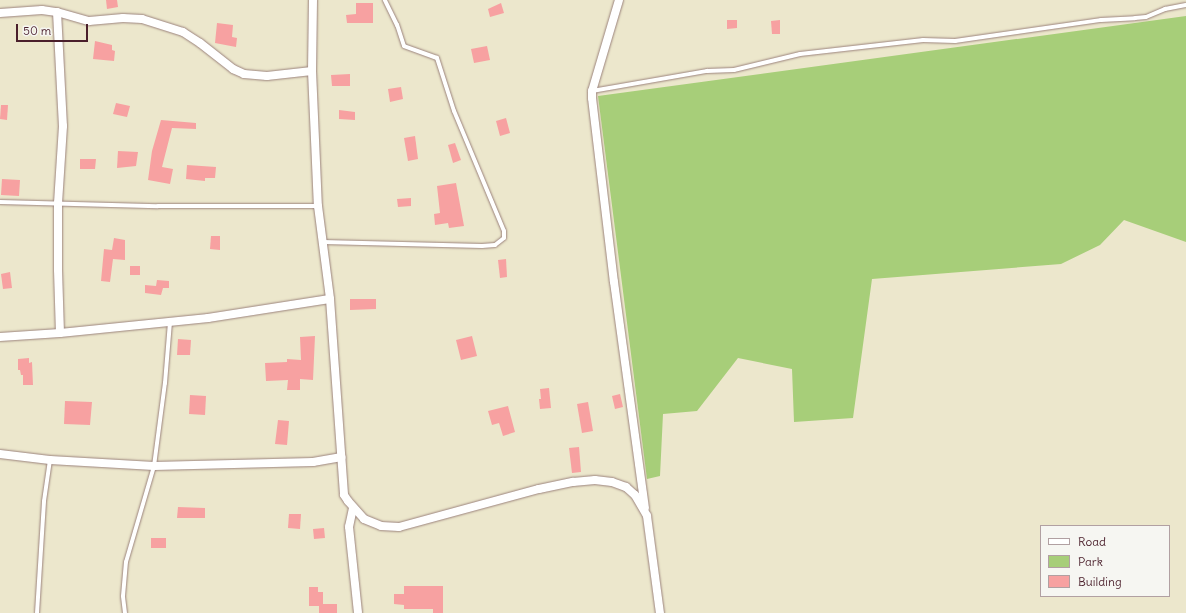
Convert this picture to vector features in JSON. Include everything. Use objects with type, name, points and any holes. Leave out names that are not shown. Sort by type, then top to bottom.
[{"type":"street","points":[[313,0],[312,70],[318,206],[330,299],[344,495],[353,508],[364,519],[389,528],[399,527],[538,489],[595,480],[612,482],[626,487],[636,495],[647,516]]},
{"type":"street","points":[[619,0],[592,91],[598,163],[660,613]]},
{"type":"street","points":[[0,13],[42,10],[57,12],[89,21],[134,18],[183,32],[200,43],[233,69],[244,74],[267,76],[312,70]]},
{"type":"street","points":[[57,12],[63,126],[58,203],[60,333]]},
{"type":"street","points":[[0,337],[60,333],[170,322],[330,299]]},
{"type":"street","points":[[0,454],[50,460],[154,466],[313,462],[342,457]]},
{"type":"street","points":[[353,508],[349,528],[358,613]]},
{"type":"lane","points":[[323,242],[482,246],[495,245],[504,238],[504,231],[454,112],[437,58],[404,46],[397,25],[385,0]]},
{"type":"lane","points":[[592,91],[706,71],[734,70],[800,54],[923,40],[955,41],[1101,20],[1140,18],[1164,9],[1186,5]]},
{"type":"lane","points":[[0,202],[158,206],[318,206]]},
{"type":"lane","points":[[125,613],[123,596],[126,562],[154,466],[165,383],[170,322]]},
{"type":"lane","points":[[36,613],[44,501],[50,460]]},
{"type":"green space","points":[[1186,16],[1186,242],[1124,220],[1100,245],[1061,264],[872,279],[853,418],[794,422],[792,369],[738,358],[697,411],[663,414],[660,476],[647,479],[598,96]]},
{"type":"building","points":[[106,0],[117,0],[118,7],[107,9]]},
{"type":"building","points":[[356,3],[373,3],[373,23],[347,23],[346,15],[356,14]]},
{"type":"building","points":[[501,3],[504,13],[490,17],[488,9]]},
{"type":"building","points":[[727,20],[737,20],[737,28],[727,29]]},
{"type":"building","points":[[780,20],[780,34],[772,34],[771,21]]},
{"type":"building","points":[[217,23],[233,25],[232,37],[237,38],[236,47],[215,43]]},
{"type":"building","points":[[95,41],[112,45],[112,50],[115,51],[114,61],[93,59]]},
{"type":"building","points":[[487,46],[490,60],[474,63],[471,49]]},
{"type":"building","points":[[350,74],[350,86],[332,86],[331,75]]},
{"type":"building","points":[[401,87],[403,99],[390,102],[388,89]]},
{"type":"building","points":[[116,103],[130,106],[127,117],[113,114]]},
{"type":"building","points":[[1,105],[8,105],[7,120],[0,119]]},
{"type":"building","points":[[339,110],[355,112],[355,120],[339,119]]},
{"type":"building","points":[[506,118],[510,133],[500,136],[496,121]]},
{"type":"building","points":[[161,120],[196,123],[196,129],[172,128],[162,167],[173,169],[170,184],[148,180],[152,151]]},
{"type":"building","points":[[415,136],[418,159],[408,161],[404,138]]},
{"type":"building","points":[[455,143],[461,160],[453,163],[448,145]]},
{"type":"building","points":[[118,151],[138,152],[136,166],[117,168]]},
{"type":"building","points":[[80,159],[96,159],[95,169],[80,169]]},
{"type":"building","points":[[187,165],[216,167],[215,178],[205,178],[205,181],[186,179]]},
{"type":"building","points":[[2,179],[20,180],[19,196],[1,195]]},
{"type":"building","points":[[456,183],[464,226],[449,228],[448,223],[435,225],[434,214],[440,213],[437,186]]},
{"type":"building","points":[[411,198],[411,206],[398,207],[397,199]]},
{"type":"building","points":[[211,236],[220,236],[220,250],[210,249]]},
{"type":"building","points":[[114,238],[125,240],[125,260],[113,259],[110,282],[101,281],[104,249],[112,250]]},
{"type":"building","points":[[506,259],[507,277],[500,278],[498,260]]},
{"type":"building","points":[[130,266],[140,266],[140,275],[130,275]]},
{"type":"building","points":[[10,272],[12,288],[3,289],[1,274]]},
{"type":"building","points":[[157,280],[169,281],[169,288],[163,288],[161,295],[145,293],[145,285],[156,286]]},
{"type":"building","points":[[350,299],[376,299],[376,309],[350,310]]},
{"type":"building","points":[[315,336],[313,380],[300,379],[300,390],[287,390],[288,380],[266,381],[265,363],[287,362],[287,359],[301,360],[300,337]]},
{"type":"building","points":[[472,336],[477,356],[461,360],[456,340]]},
{"type":"building","points":[[178,339],[191,340],[190,355],[177,355]]},
{"type":"building","points":[[29,358],[29,363],[32,362],[33,385],[23,385],[23,375],[21,375],[20,370],[18,370],[18,359]]},
{"type":"building","points":[[549,388],[551,408],[540,409],[540,389]]},
{"type":"building","points":[[620,394],[623,407],[615,409],[612,396]]},
{"type":"building","points":[[190,395],[206,396],[205,415],[189,414]]},
{"type":"building","points":[[65,401],[92,402],[90,425],[64,424]]},
{"type":"building","points":[[588,402],[593,431],[582,433],[577,404]]},
{"type":"building","points":[[508,406],[515,432],[503,436],[499,423],[492,425],[488,411]]},
{"type":"building","points":[[278,420],[289,421],[287,445],[275,444]]},
{"type":"building","points":[[579,447],[581,472],[572,473],[569,448]]},
{"type":"building","points":[[178,507],[205,508],[205,518],[177,518]]},
{"type":"building","points":[[289,514],[301,514],[300,529],[288,528]]},
{"type":"building","points":[[324,528],[325,538],[314,539],[313,529]]},
{"type":"building","points":[[151,538],[166,538],[166,548],[151,548]]},
{"type":"building","points":[[404,586],[443,586],[443,613],[433,613],[433,609],[404,609],[404,605],[394,604],[394,594],[404,594]]},
{"type":"building","points":[[309,587],[318,587],[318,592],[323,592],[323,604],[337,604],[337,613],[319,613],[319,606],[309,606]]}]
